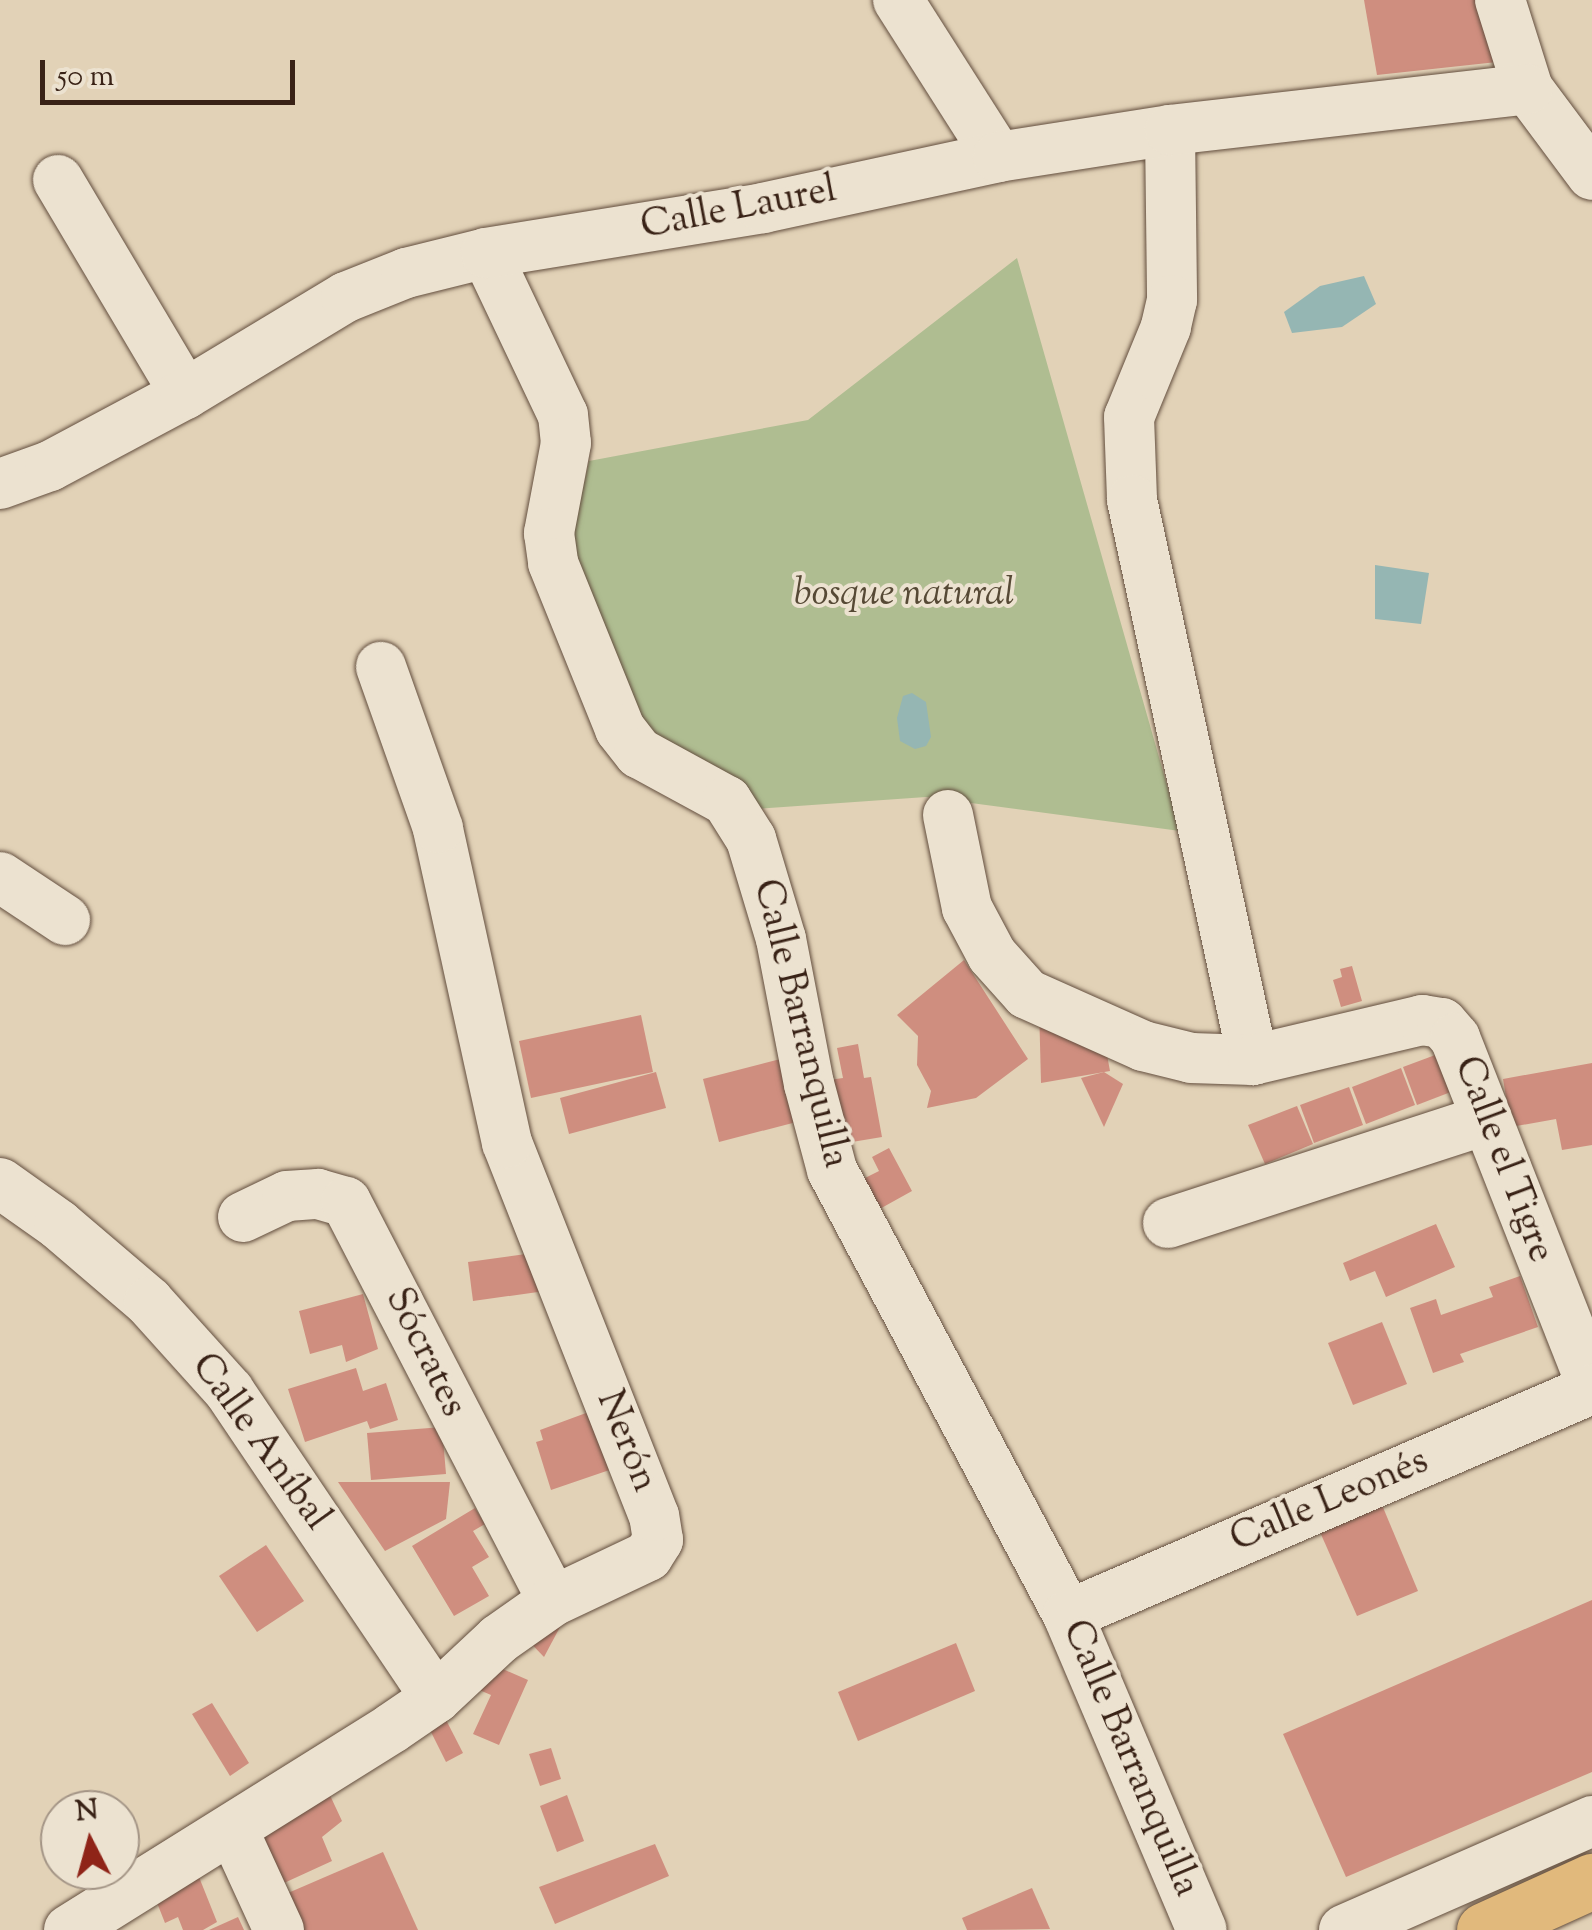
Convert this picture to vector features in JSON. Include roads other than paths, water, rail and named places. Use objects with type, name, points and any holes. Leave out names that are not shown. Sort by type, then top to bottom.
[{"type":"main road","points":[[1484,1930],[1592,1882]]},
{"type":"main road","points":[[1555,1930],[1592,1914]]},
{"type":"street","points":[[898,0],[998,157]]},
{"type":"street","points":[[1500,0],[1528,89],[1592,174]]},
{"type":"street","name":"Calle Laurel","points":[[0,484],[50,466],[185,394],[346,297],[406,272],[486,253],[763,208],[998,157],[1170,130],[1528,89]]},
{"type":"street","points":[[1170,130],[1172,300],[1166,327],[1129,417],[1132,500],[1252,1060]]},
{"type":"street","points":[[58,180],[185,394]]},
{"type":"street","name":"Calle Barranquilla","points":[[486,253],[563,414],[566,442],[549,533],[553,563],[620,729],[639,753],[727,801],[751,839],[782,939],[809,1084],[832,1170],[1068,1615],[1202,1930]]},
{"type":"street","name":"Nerón","points":[[69,1930],[233,1830],[436,1698],[499,1639],[553,1601],[648,1556],[658,1540],[654,1516],[507,1143],[438,828],[381,667]]},
{"type":"street","name":"Calle el Tigre","points":[[948,815],[967,908],[992,955],[1027,994],[1143,1046],[1191,1058],[1252,1060],[1422,1020],[1442,1023],[1455,1038],[1592,1388]]},
{"type":"street","points":[[0,878],[65,920]]},
{"type":"street","points":[[1168,1223],[1486,1120]]},
{"type":"street","name":"Calle Aníbal","points":[[0,1183],[59,1226],[149,1302],[229,1390],[436,1698]]},
{"type":"street","name":"Sócrates","points":[[244,1218],[287,1196],[318,1194],[346,1202],[553,1601]]},
{"type":"street","name":"Calle Leonés","points":[[1068,1615],[1592,1388]]},
{"type":"street","points":[[1344,1930],[1592,1820]]},
{"type":"street","points":[[233,1830],[279,1930]]},
{"type":"water","points":[[1364,276],[1376,304],[1342,327],[1292,333],[1284,312],[1320,286]]},
{"type":"water","points":[[1375,565],[1429,573],[1421,624],[1375,619]]},
{"type":"water","points":[[912,693],[926,702],[931,737],[926,746],[915,749],[900,741],[897,718],[903,696]]},
{"type":"park label","name":"bosque natural","points":[[904,596]]}]
